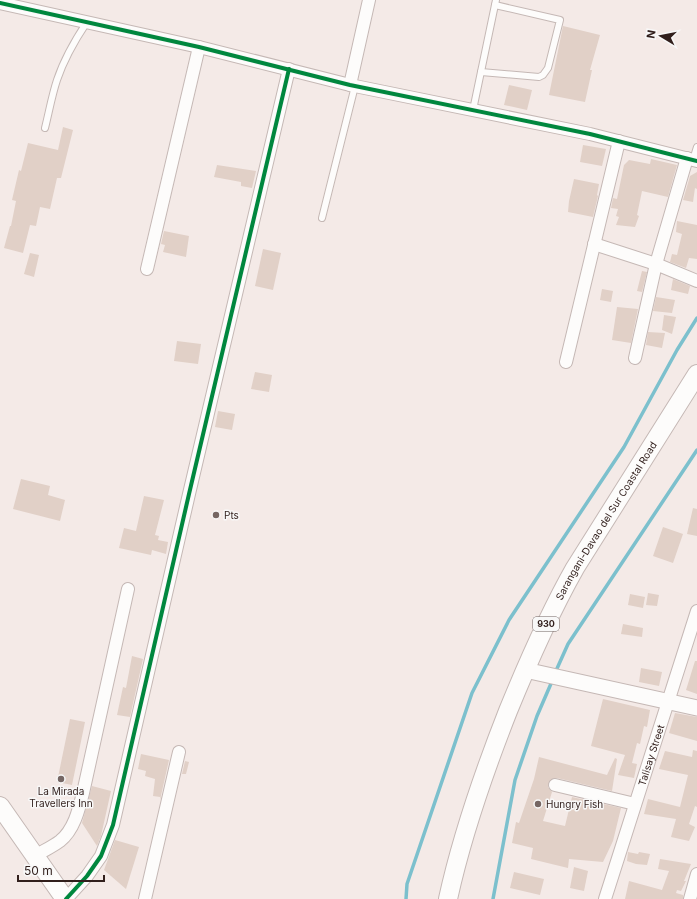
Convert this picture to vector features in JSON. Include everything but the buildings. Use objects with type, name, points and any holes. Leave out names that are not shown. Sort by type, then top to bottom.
[{"type":"main road","name":"Sarangani-Davao del Sur Coastal Road","points":[[448,899],[465,834],[491,752],[525,670],[560,595],[575,568],[697,374]]},
{"type":"main road","points":[[0,806],[65,899]]},
{"type":"street","points":[[353,85],[369,0]]},
{"type":"street","points":[[5,2],[199,47],[353,85],[618,141],[692,160],[656,264],[635,358]]},
{"type":"street","points":[[147,269],[199,47]]},
{"type":"street","points":[[65,899],[87,876],[102,856],[113,825],[185,510],[289,69]]},
{"type":"street","points":[[566,362],[618,141]]},
{"type":"street","points":[[594,244],[656,264],[697,281]]},
{"type":"street","points":[[35,856],[60,841],[66,835],[73,823],[84,792],[128,589]]},
{"type":"street","name":"Talisay Street","points":[[605,899],[697,611]]},
{"type":"street","points":[[525,670],[697,708]]},
{"type":"street","points":[[145,899],[179,752]]},
{"type":"street","points":[[555,785],[635,804]]},
{"type":"street","points":[[690,899],[697,874]]},
{"type":"lane","points":[[473,110],[481,72],[496,3],[560,20],[548,68],[543,75],[539,77],[481,72]]},
{"type":"lane","points":[[45,128],[57,80],[65,59],[76,38],[87,22]]},
{"type":"lane","points":[[322,218],[353,85]]},
{"type":"lane","points":[[692,160],[697,147]]},
{"type":"waterway","points":[[406,899],[407,884],[472,693],[509,620],[624,447],[677,350],[697,318]]},
{"type":"waterway","points":[[555,673],[568,644],[697,450]]},
{"type":"waterway","points":[[493,899],[515,780],[537,716],[553,679]]},
{"type":"cycle path","points":[[0,3],[199,47],[350,85],[590,134],[697,161]]},
{"type":"cycle path","points":[[66,899],[87,876],[101,856],[113,825],[289,69]]},
{"type":"place","name":"Pts","points":[[216,515]]},
{"type":"place","name":"La Mirada Travellers Inn","points":[[61,779]]},
{"type":"place","name":"Hungry Fish","points":[[538,804]]}]
